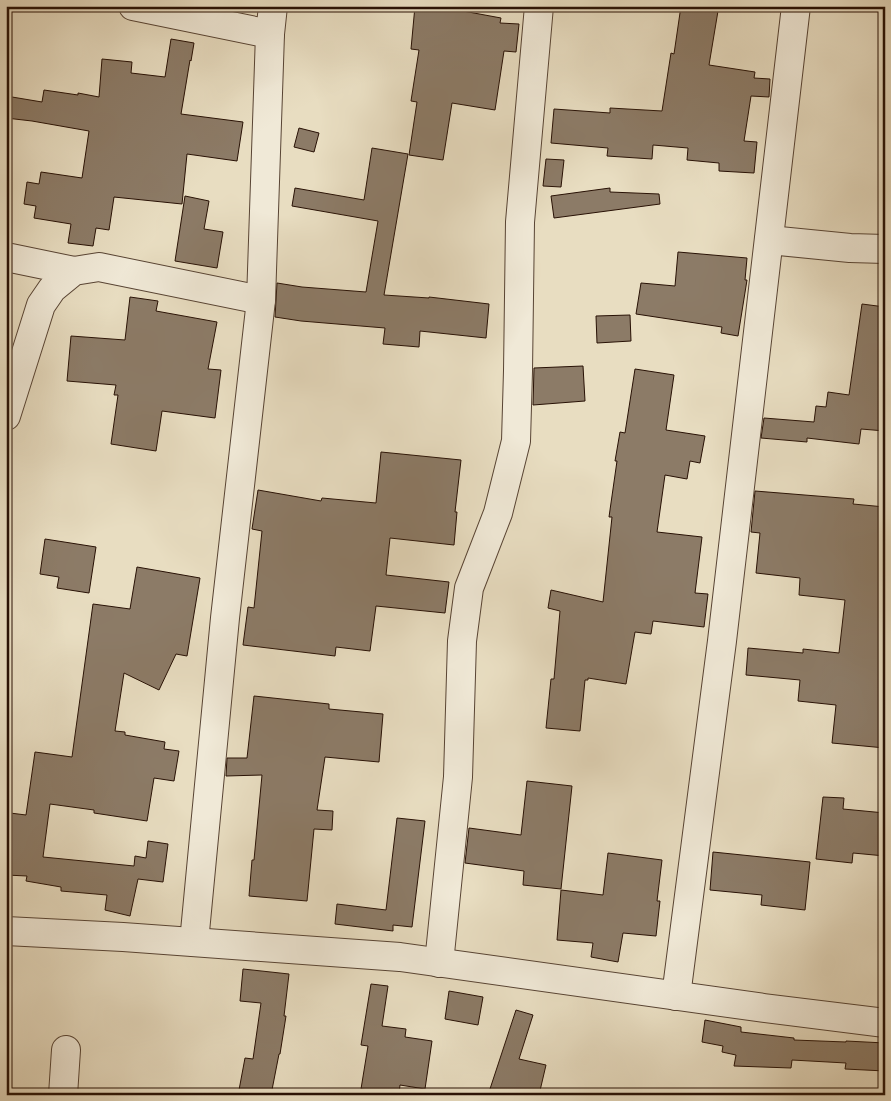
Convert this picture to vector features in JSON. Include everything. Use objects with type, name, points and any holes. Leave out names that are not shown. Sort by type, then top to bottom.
[{"type":"street","points":[[133,6],[270,34]]},
{"type":"street","points":[[194,942],[225,618],[261,300],[270,34],[273,6]]},
{"type":"street","points":[[439,963],[458,777],[462,640],[469,588],[498,513],[516,441],[520,222],[539,6]]},
{"type":"street","points":[[676,996],[722,640],[796,6]]},
{"type":"street","points":[[769,240],[850,248],[885,249]]},
{"type":"street","points":[[6,257],[74,271],[99,267],[261,300]]},
{"type":"street","points":[[6,416],[41,305],[52,289],[74,271]]},
{"type":"street","points":[[6,931],[123,937],[400,957],[885,1023]]},
{"type":"street","points":[[63,1095],[66,1050]]},
{"type":"building","points":[[415,6],[436,6],[501,18],[500,23],[519,24],[516,52],[504,51],[495,110],[452,103],[443,160],[409,155],[417,102],[411,101],[419,50],[411,49]]},
{"type":"building","points":[[681,6],[718,11],[709,65],[755,72],[754,78],[770,79],[769,97],[751,96],[744,141],[757,142],[754,173],[719,171],[719,163],[687,160],[688,148],[653,145],[652,159],[607,156],[608,148],[551,143],[554,109],[610,113],[610,108],[662,111],[671,53],[674,54]]},
{"type":"building","points":[[171,39],[194,43],[181,114],[243,122],[237,161],[187,154],[182,204],[114,197],[109,230],[96,228],[93,246],[68,243],[71,224],[34,218],[36,206],[24,204],[27,182],[39,184],[41,172],[82,178],[89,131],[6,118],[6,96],[42,102],[44,90],[99,97],[102,59],[132,62],[131,73],[165,77]]},
{"type":"building","points":[[299,128],[319,133],[314,152],[294,147]]},
{"type":"building","points":[[372,148],[408,154],[384,295],[429,297],[489,304],[486,338],[420,331],[419,347],[383,344],[385,328],[275,317],[277,283],[366,292],[378,221],[292,206],[295,188],[364,200]]},
{"type":"building","points":[[546,159],[564,160],[561,187],[543,186]]},
{"type":"building","points":[[610,188],[610,192],[659,194],[660,204],[554,218],[551,196]]},
{"type":"building","points":[[185,196],[209,201],[204,229],[223,232],[217,268],[175,261]]},
{"type":"building","points":[[678,252],[747,258],[745,280],[747,280],[738,336],[721,333],[722,327],[636,314],[641,283],[675,286]]},
{"type":"building","points":[[130,297],[158,301],[156,311],[217,322],[208,369],[221,370],[215,418],[162,411],[156,451],[111,444],[118,395],[114,395],[116,385],[67,381],[71,336],[125,340]]},
{"type":"building","points":[[862,304],[885,307],[885,431],[861,429],[859,444],[807,438],[807,442],[761,438],[764,418],[814,422],[816,406],[826,407],[828,392],[849,395]]},
{"type":"building","points":[[630,315],[631,341],[597,343],[596,316]]},
{"type":"building","points":[[583,366],[585,401],[533,405],[534,368]]},
{"type":"building","points":[[635,369],[674,375],[666,430],[705,436],[700,463],[690,461],[687,479],[665,475],[657,532],[702,537],[695,593],[708,594],[704,627],[653,621],[651,634],[635,632],[626,684],[588,678],[588,680],[585,680],[580,731],[546,728],[551,679],[554,679],[560,611],[548,608],[551,590],[603,602],[612,517],[609,517],[617,461],[615,461],[620,432],[625,433]]},
{"type":"building","points":[[381,452],[461,460],[455,512],[457,512],[454,545],[390,538],[386,575],[449,582],[445,613],[376,606],[370,651],[336,647],[335,656],[243,645],[248,607],[254,608],[262,531],[252,529],[258,490],[321,501],[322,498],[376,503]]},
{"type":"building","points":[[755,491],[854,499],[853,504],[885,507],[885,609],[880,657],[885,657],[885,748],[832,743],[836,705],[798,701],[800,680],[746,675],[748,648],[803,653],[803,649],[839,653],[845,600],[799,595],[800,578],[756,573],[760,533],[751,532]]},
{"type":"building","points":[[45,539],[96,547],[89,593],[57,588],[59,577],[40,574]]},
{"type":"building","points":[[137,567],[200,578],[187,656],[176,654],[159,690],[124,673],[115,731],[125,732],[125,735],[165,742],[164,749],[179,751],[174,781],[154,778],[147,821],[94,813],[94,810],[50,804],[43,857],[134,866],[135,856],[146,858],[148,841],[168,844],[163,882],[138,879],[130,916],[105,910],[107,895],[61,891],[61,887],[26,881],[27,876],[6,875],[6,839],[10,813],[26,815],[35,752],[72,757],[93,604],[130,609]]},
{"type":"building","points":[[254,696],[329,704],[329,709],[383,714],[379,762],[325,757],[317,810],[333,811],[332,830],[314,829],[307,901],[249,896],[262,775],[226,776],[227,758],[247,758]]},
{"type":"building","points":[[527,781],[572,786],[561,889],[523,885],[524,871],[465,863],[469,828],[521,835]]},
{"type":"building","points":[[823,797],[844,798],[843,809],[885,813],[885,856],[853,853],[852,863],[816,859]]},
{"type":"building","points":[[397,818],[425,821],[412,927],[393,925],[393,931],[335,924],[337,904],[386,910]]},
{"type":"building","points":[[713,852],[810,862],[805,910],[761,905],[762,895],[710,890]]},
{"type":"building","points":[[608,853],[662,860],[657,901],[660,901],[656,936],[623,933],[618,962],[591,957],[593,943],[557,940],[561,890],[603,895]]},
{"type":"building","points":[[243,969],[289,974],[284,1016],[286,1016],[271,1095],[239,1090],[245,1058],[253,1059],[261,1003],[240,1001]]},
{"type":"building","points":[[371,984],[388,986],[382,1026],[406,1029],[405,1037],[432,1041],[425,1089],[400,1085],[399,1094],[361,1089],[368,1046],[361,1045]]},
{"type":"building","points":[[449,991],[483,997],[478,1025],[445,1019]]},
{"type":"building","points":[[516,1010],[533,1015],[519,1059],[546,1065],[539,1095],[488,1095]]},
{"type":"building","points":[[705,1020],[741,1027],[741,1032],[794,1038],[794,1040],[885,1043],[885,1071],[845,1069],[846,1063],[792,1060],[791,1068],[734,1066],[736,1055],[722,1052],[723,1046],[702,1042]]}]
